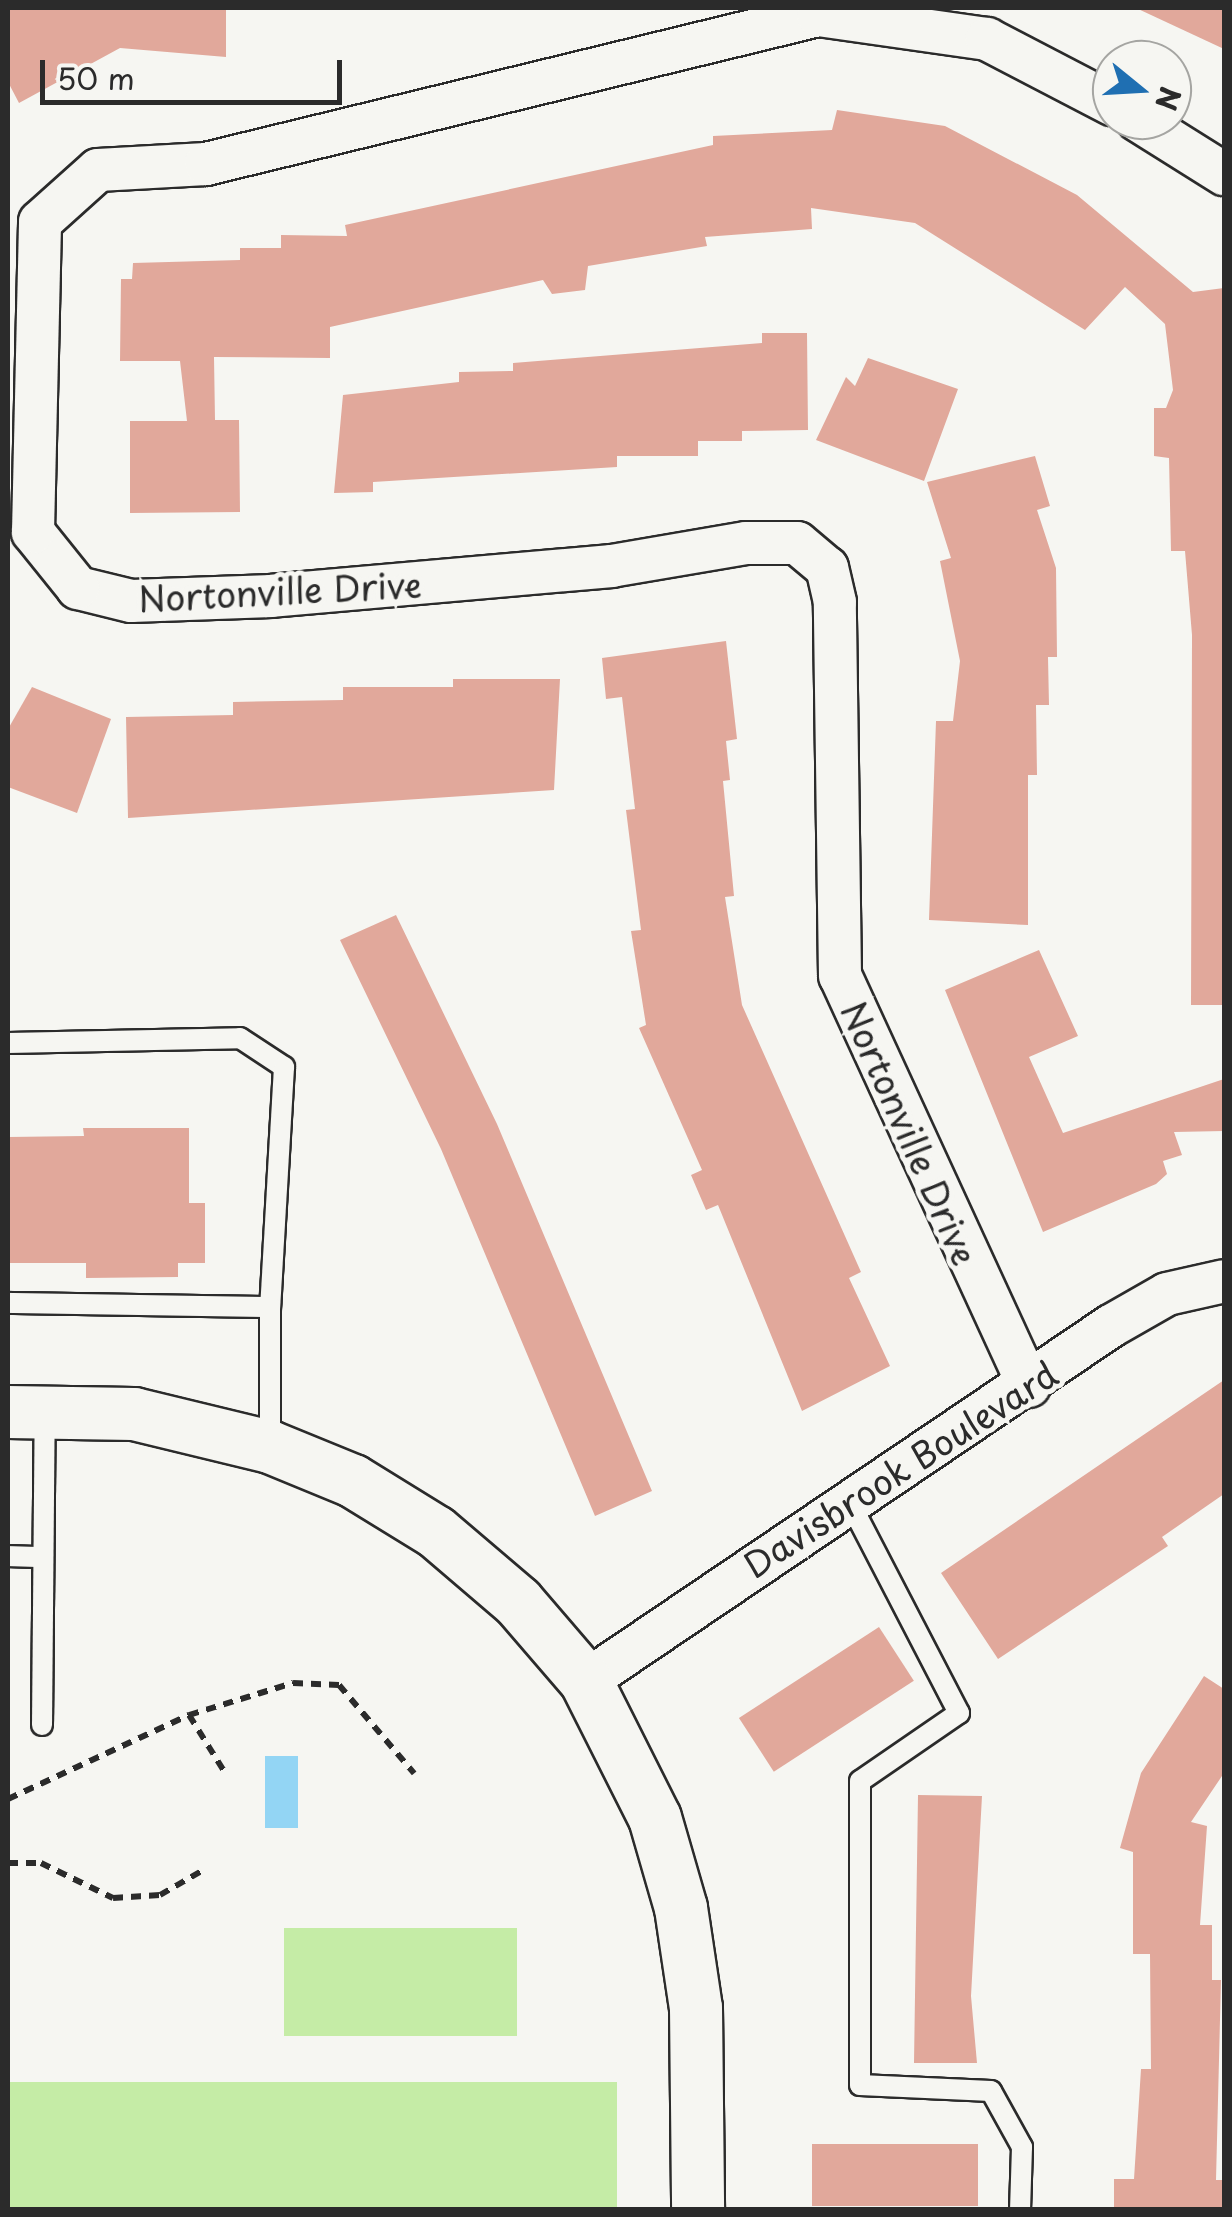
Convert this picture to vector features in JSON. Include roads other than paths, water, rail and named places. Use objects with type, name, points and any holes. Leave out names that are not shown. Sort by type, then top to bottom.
[{"type":"street","name":"Nortonville Drive","points":[[1029,1386],[840,976],[835,602],[827,568],[797,543],[746,543],[612,566],[272,596],[131,601],[78,588],[33,532],[40,222],[98,170],[206,164],[818,15],[988,39],[1092,94]]},
{"type":"street","points":[[1170,140],[1224,174]]},
{"type":"street","name":"Davisbrook Boulevard","points":[[586,1681],[849,1501],[1167,1294],[1224,1281]]},
{"type":"street","points":[[26,1412],[150,1416],[270,1446],[353,1480],[436,1532],[518,1602],[586,1681],[654,1818],[681,1908],[696,2008],[698,2210]]},
{"type":"lane","points":[[8,1043],[240,1038],[284,1066],[270,1307],[270,1446]]},
{"type":"lane","points":[[8,1303],[270,1307]]},
{"type":"lane","points":[[26,1412],[44,1557],[42,1725]]},
{"type":"lane","points":[[849,1501],[959,1712],[860,1780],[860,2085],[992,2091],[1022,2146],[1020,2210]]},
{"type":"lane","points":[[8,1556],[44,1557]]},
{"type":"water","points":[[265,1756],[298,1756],[298,1828],[265,1828]]}]
